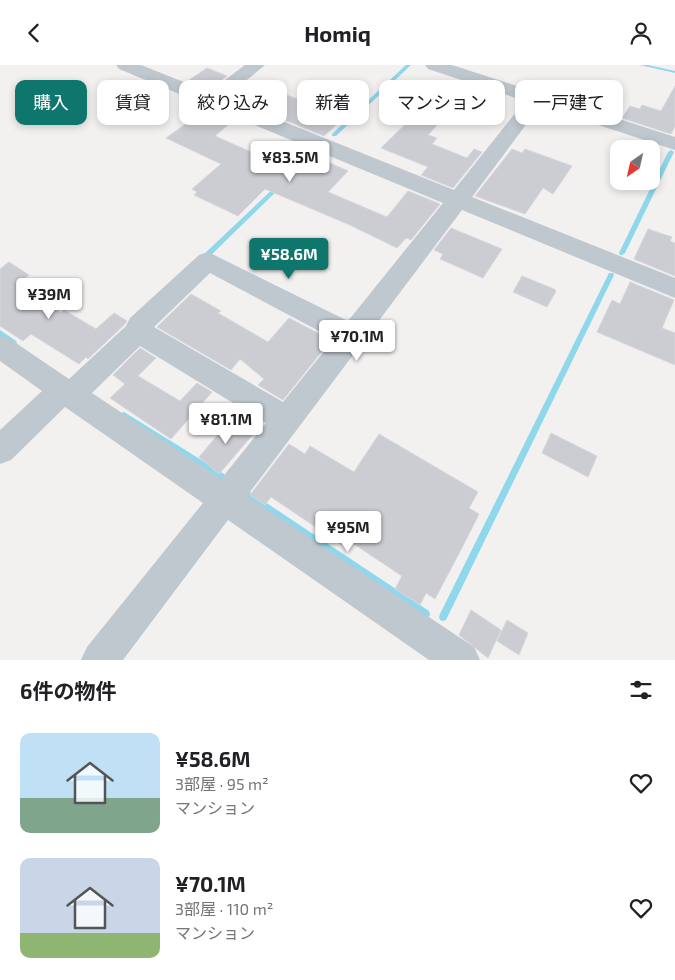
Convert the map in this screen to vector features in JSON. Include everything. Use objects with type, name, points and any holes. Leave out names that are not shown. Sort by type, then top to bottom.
[{"type":"street","points":[[125,65],[179,87]]},
{"type":"street","points":[[237,80],[256,65]]},
{"type":"street","points":[[434,65],[515,91]]},
{"type":"street","points":[[273,125],[675,288]]},
{"type":"street","points":[[100,660],[516,125]]},
{"type":"street","points":[[618,125],[675,144]]},
{"type":"street","points":[[0,450],[138,331],[140,325],[208,261],[351,335]]},
{"type":"street","points":[[138,331],[287,420]]},
{"type":"street","points":[[0,347],[68,391],[225,499],[447,656]]},
{"type":"building","points":[[207,68],[227,76],[222,80],[189,80]]},
{"type":"building","points":[[675,86],[675,126],[671,134],[623,118],[630,106],[640,109],[642,105],[661,111]]},
{"type":"building","points":[[287,95],[297,99],[297,125],[287,121]]},
{"type":"building","points":[[184,125],[228,125],[215,136],[278,164],[296,148],[348,171],[328,192],[387,217],[408,191],[440,204],[411,240],[406,238],[397,248],[350,225],[265,189],[238,216],[194,195],[197,192],[192,189],[221,164],[166,138]]},
{"type":"building","points":[[297,125],[336,125],[324,136]]},
{"type":"building","points":[[405,125],[437,125],[428,135],[437,138],[432,144],[467,158],[474,149],[482,152],[453,188],[421,175],[428,167],[381,148]]},
{"type":"building","points":[[512,149],[522,153],[525,149],[572,166],[553,194],[543,188],[525,214],[475,196]]},
{"type":"building","points":[[451,228],[502,249],[483,278],[440,259],[443,254],[434,250]]},
{"type":"building","points":[[648,229],[672,237],[670,241],[675,243],[675,276],[634,259]]},
{"type":"building","points":[[9,262],[29,275],[16,284],[61,313],[64,310],[96,329],[114,313],[127,321],[88,359],[86,357],[79,364],[31,334],[23,341],[0,326],[0,269]]},
{"type":"building","points":[[522,276],[556,291],[547,307],[513,292]]},
{"type":"building","points":[[630,282],[674,300],[662,328],[675,333],[675,365],[597,332],[612,300],[620,304]]},
{"type":"building","points":[[191,294],[221,311],[218,313],[268,342],[289,318],[331,340],[283,400],[258,385],[264,379],[240,359],[231,370],[157,327]]},
{"type":"building","points":[[140,348],[156,358],[138,376],[180,401],[197,383],[212,392],[171,439],[110,398],[125,384],[113,375]]},
{"type":"building","points":[[232,418],[255,432],[219,474],[199,457]]},
{"type":"building","points":[[551,433],[597,456],[588,477],[542,453]]},
{"type":"building","points":[[379,434],[478,492],[469,508],[479,514],[467,538],[435,599],[426,593],[420,605],[395,589],[402,576],[348,540],[344,546],[271,497],[265,505],[250,495],[289,444],[305,454],[310,446],[354,472]]},
{"type":"building","points":[[471,610],[501,630],[488,658],[459,635]]},
{"type":"building","points":[[507,620],[528,633],[519,655],[497,641]]},
{"type":"waterway","points":[[334,135],[409,65]]},
{"type":"waterway","points":[[642,65],[675,72]]},
{"type":"waterway","points":[[622,253],[671,152]]},
{"type":"waterway","points":[[204,258],[279,186]]},
{"type":"waterway","points":[[443,617],[611,275]]},
{"type":"waterway","points":[[0,333],[14,343]]},
{"type":"waterway","points":[[124,415],[221,477]]},
{"type":"waterway","points":[[250,496],[426,614]]}]
